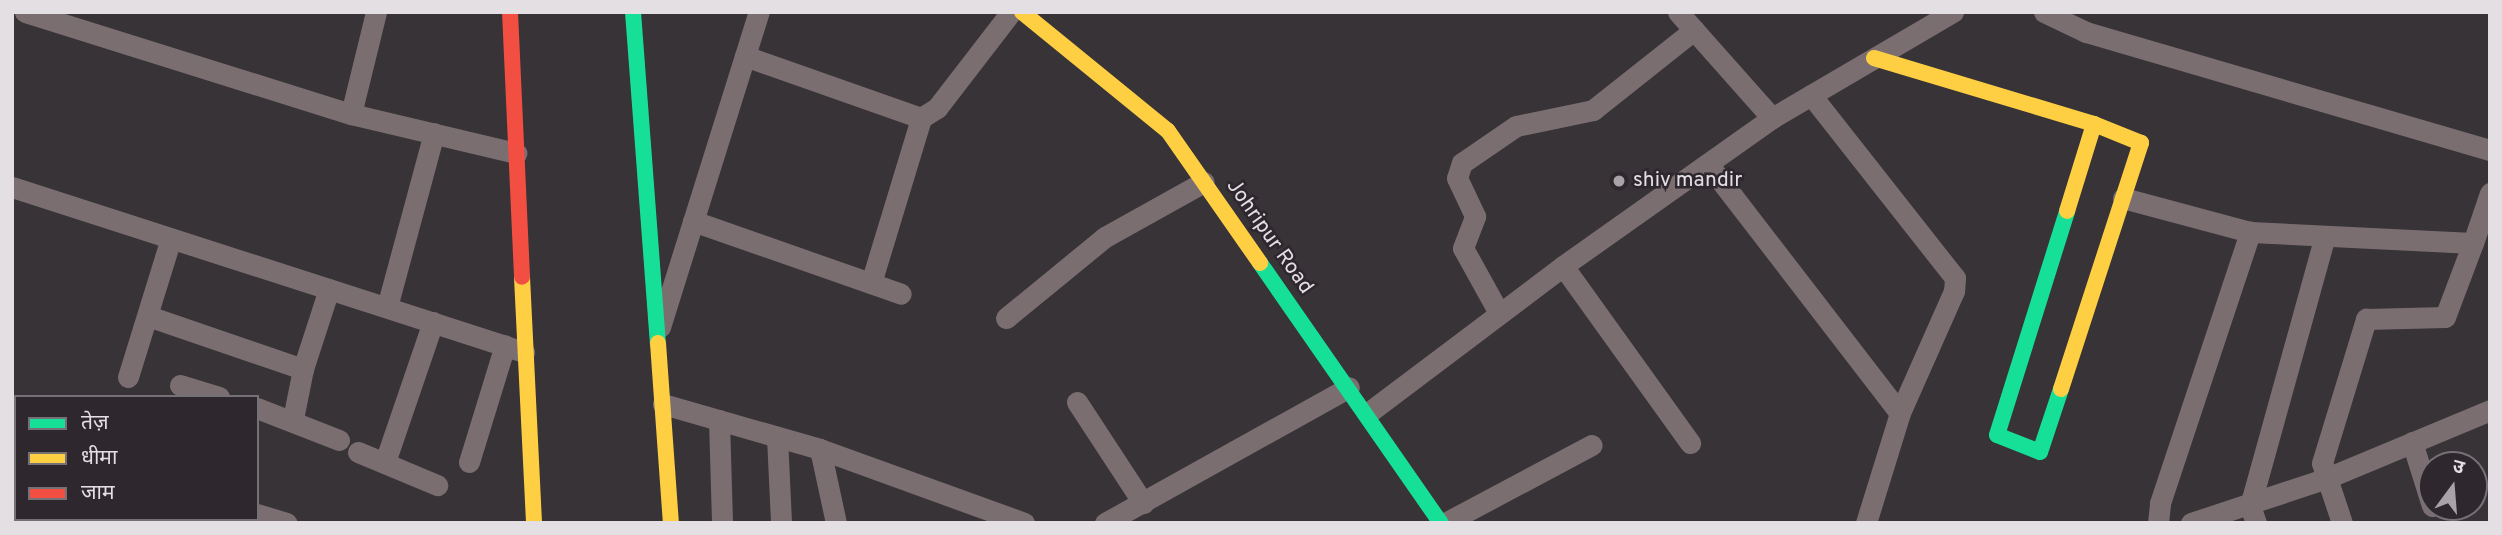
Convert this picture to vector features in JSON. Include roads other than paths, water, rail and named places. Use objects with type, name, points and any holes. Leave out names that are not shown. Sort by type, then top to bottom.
[{"type":"street","points":[[25,12],[56,17],[351,114],[516,153]]},
{"type":"street","points":[[351,114],[376,12]]},
{"type":"street","points":[[510,12],[516,153],[514,349],[534,523]]},
{"type":"street","points":[[633,12],[671,523]]},
{"type":"street","points":[[657,335],[759,12]]},
{"type":"street","points":[[871,283],[921,118],[937,108],[1011,12]]},
{"type":"street","name":"Johripur Road","points":[[1023,12],[1168,131],[1368,412],[1443,523]]},
{"type":"street","points":[[1678,12],[1772,118]]},
{"type":"street","points":[[1368,412],[1563,266],[1772,118],[1952,12]]},
{"type":"street","points":[[2044,12],[2086,32],[2490,150]]},
{"type":"street","points":[[1499,313],[1463,248],[1475,216],[1457,178],[1462,163],[1516,127],[1593,110],[1694,30]]},
{"type":"street","points":[[745,56],[921,118]]},
{"type":"street","points":[[1874,58],[2094,124],[2141,143],[2040,452],[1997,435],[2094,124]]},
{"type":"street","points":[[1811,95],[1955,278],[1954,291],[1900,413],[1866,523]]},
{"type":"street","points":[[387,307],[434,133]]},
{"type":"street","points":[[1707,164],[1900,413]]},
{"type":"street","points":[[1006,318],[1105,237],[1204,182]]},
{"type":"street","points":[[12,187],[514,349]]},
{"type":"street","points":[[2342,523],[2322,463],[2366,319],[2445,317],[2490,193]]},
{"type":"street","points":[[2123,198],[2250,232],[2473,243]]},
{"type":"street","points":[[693,221],[901,294]]},
{"type":"street","points":[[2158,523],[2160,503],[2250,232]]},
{"type":"street","points":[[2253,514],[2325,236]]},
{"type":"street","points":[[128,377],[171,238]]},
{"type":"street","points":[[1563,266],[1689,443]]},
{"type":"street","points":[[293,419],[303,369],[329,289]]},
{"type":"street","points":[[148,316],[303,369]]},
{"type":"street","points":[[385,462],[433,322]]},
{"type":"street","points":[[469,462],[514,349]]},
{"type":"street","points":[[180,385],[212,395]]},
{"type":"street","points":[[1105,523],[1349,387]]},
{"type":"street","points":[[1077,402],[1143,503]]},
{"type":"street","points":[[663,404],[820,449],[1024,523]]},
{"type":"street","points":[[259,409],[293,419],[339,440]]},
{"type":"street","points":[[2190,523],[2253,514],[2327,478],[2490,410]]},
{"type":"street","points":[[719,420],[722,523]]},
{"type":"street","points":[[777,437],[781,523]]},
{"type":"street","points":[[2412,442],[2418,461]]},
{"type":"street","points":[[1443,523],[1592,445]]},
{"type":"street","points":[[820,449],[836,523]]},
{"type":"street","points":[[358,453],[437,485]]},
{"type":"street","points":[[259,515],[285,522]]},
{"type":"place","name":"shiv mandir","points":[[1619,181]]}]
